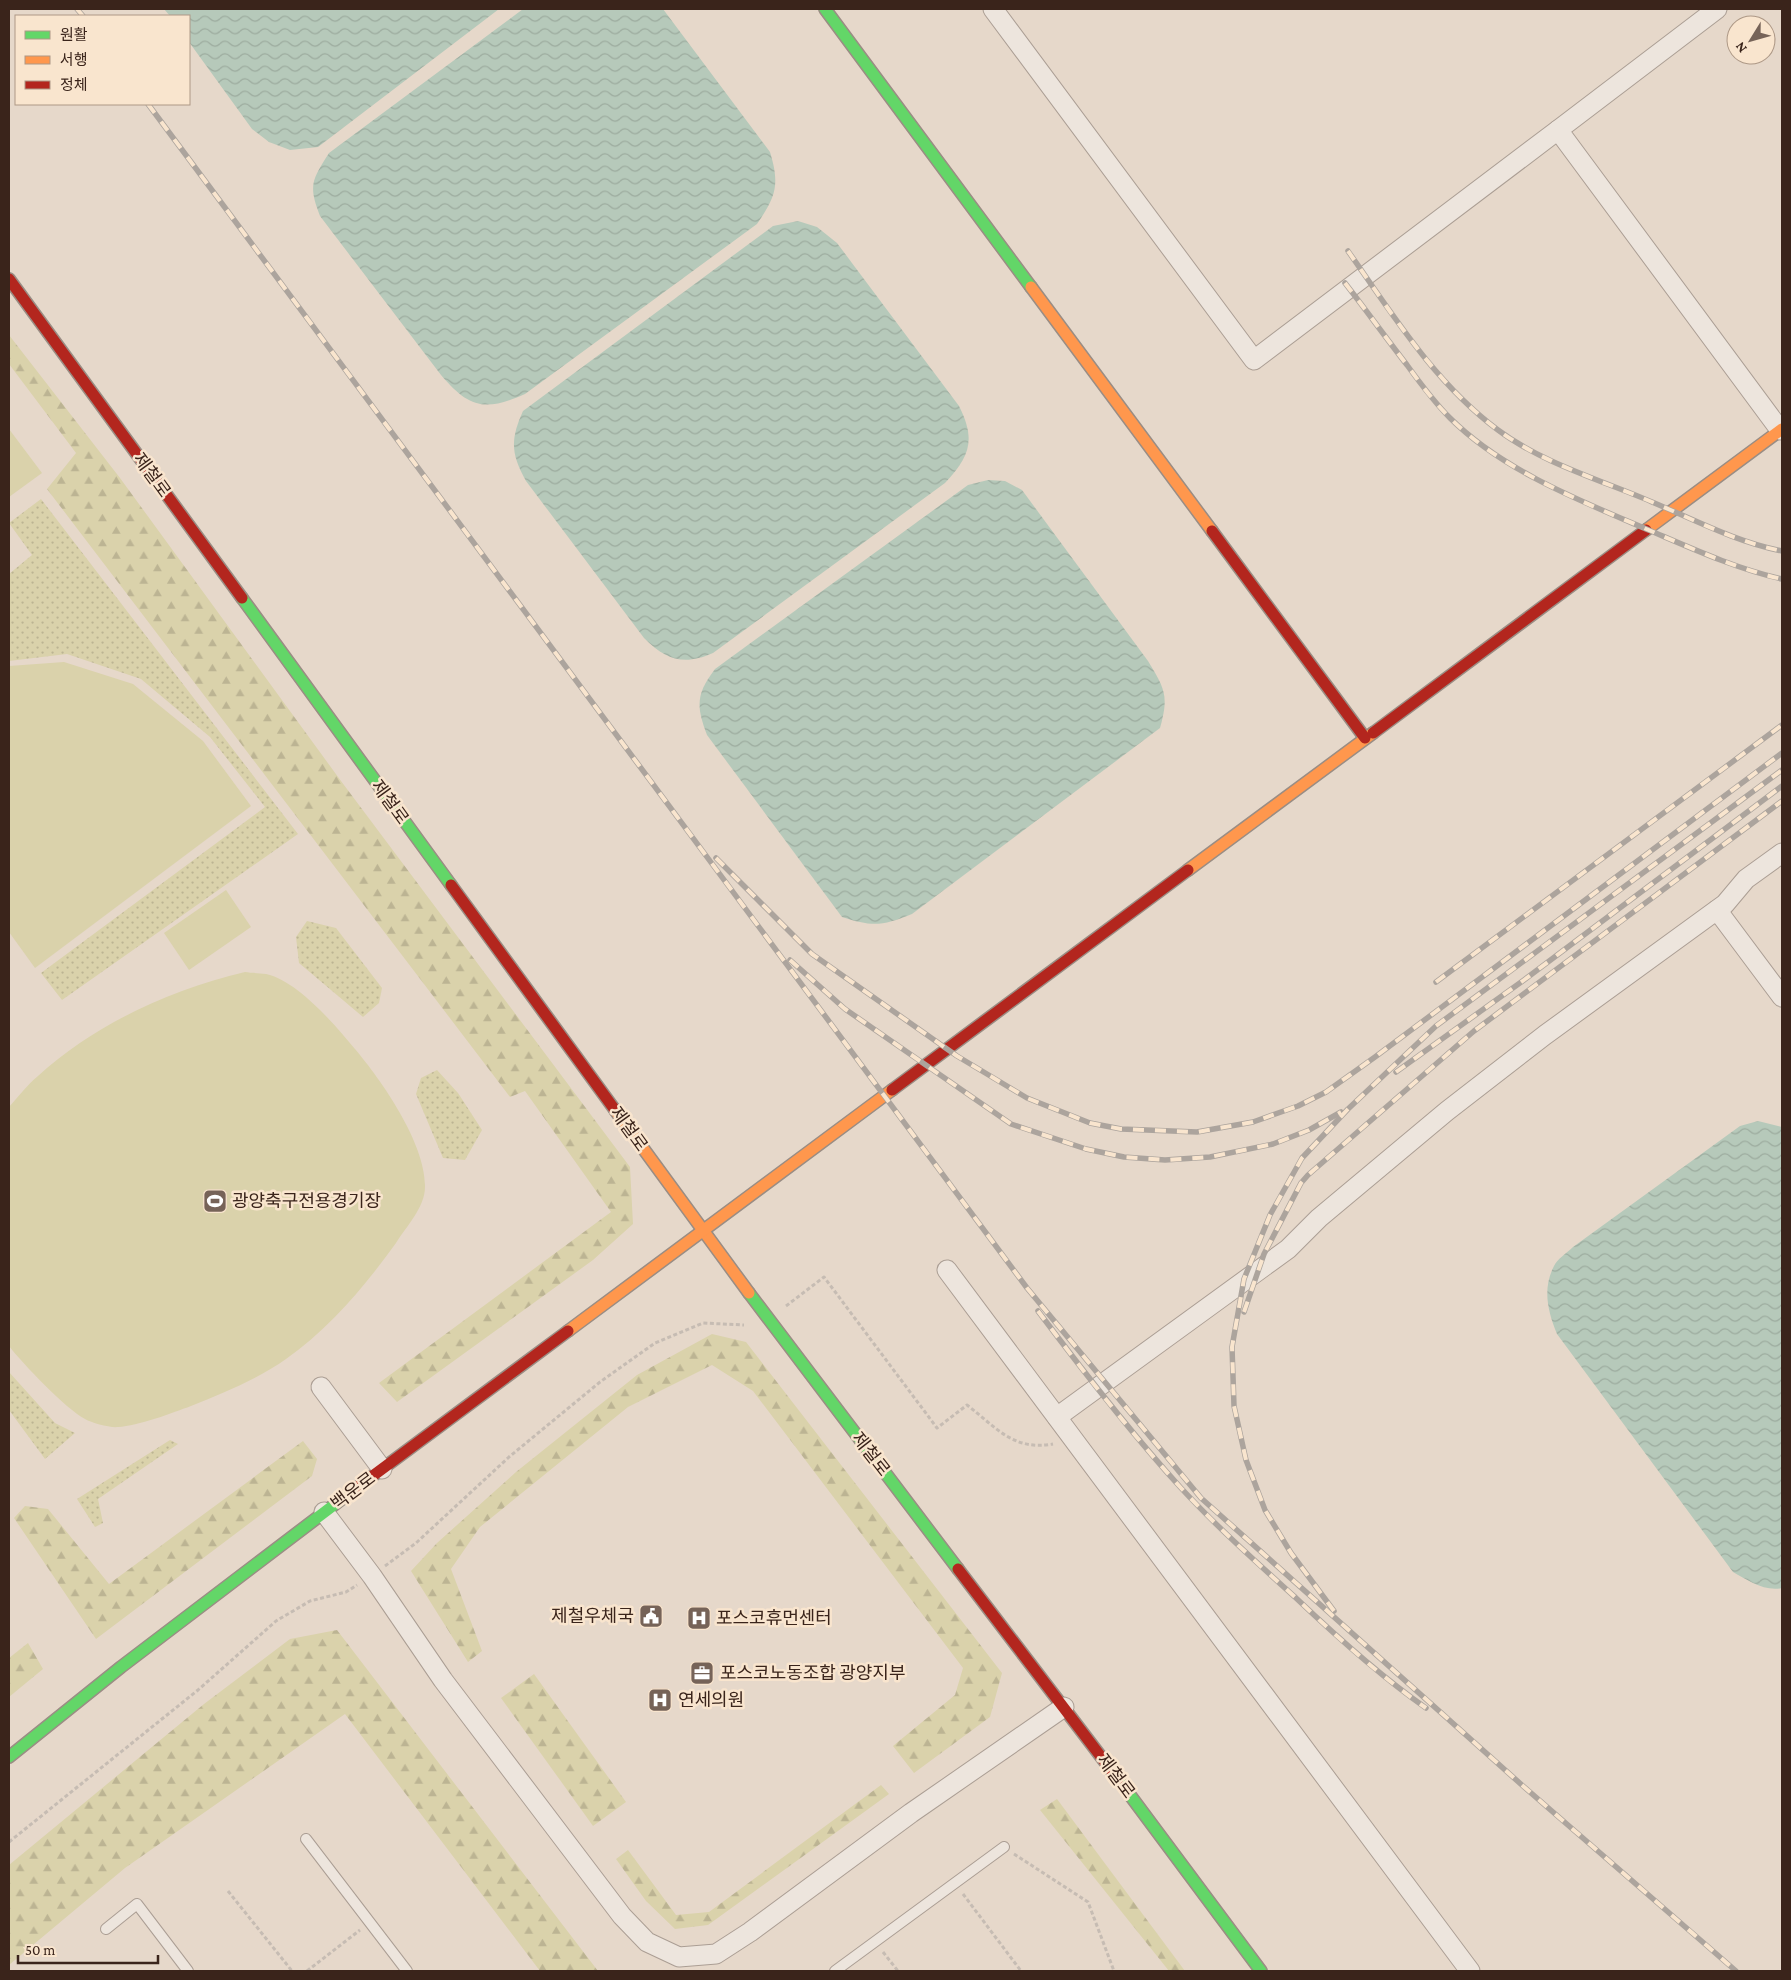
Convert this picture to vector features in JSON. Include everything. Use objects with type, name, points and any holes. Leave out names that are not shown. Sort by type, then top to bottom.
[{"type":"main road","points":[[825,9],[1365,738]]},
{"type":"main road","name":"제철로","points":[[9,279],[702,1230],[1064,1707],[1261,1971]]},
{"type":"main road","name":"백운로","points":[[9,1757],[324,1512],[1781,430]]},
{"type":"street","points":[[993,9],[1254,360],[1717,9]]},
{"type":"street","points":[[1558,130],[1781,430]]},
{"type":"street","points":[[1057,1417],[1288,1249],[1319,1218],[1447,1111],[1544,1035],[1717,910],[1746,879],[1782,852]]},
{"type":"street","points":[[1717,910],[1782,997]]},
{"type":"street","points":[[947,1270],[1470,1971]]},
{"type":"street","points":[[320,1387],[382,1469]]},
{"type":"street","points":[[324,1512],[372,1576],[442,1680],[622,1916],[647,1942],[679,1957],[716,1954],[919,1808],[1064,1707]]},
{"type":"lane","points":[[306,1839],[407,1971]]},
{"type":"lane","points":[[835,1971],[1004,1847]]},
{"type":"lane","points":[[106,1929],[137,1904],[188,1971]]},
{"type":"path","points":[[9,1842],[198,1690],[276,1621],[310,1601],[346,1592],[372,1576],[416,1543],[509,1457],[600,1382],[655,1343],[703,1323],[761,1325],[824,1277],[937,1428],[967,1405],[1017,1443],[1039,1446],[1058,1443]]},
{"type":"path","points":[[1004,1847],[1088,1902],[1114,1971]]},
{"type":"path","points":[[955,1883],[1021,1971]]},
{"type":"path","points":[[228,1891],[292,1971]]},
{"type":"path","points":[[307,1971],[371,1922]]},
{"type":"path","points":[[876,1941],[898,1971]]},
{"type":"green space","points":[[9,335],[120,478],[341,781],[630,1167],[633,1224],[593,1260],[397,1402],[379,1383],[611,1212],[525,1091],[510,1097],[47,489],[76,453],[9,364]]},
{"type":"green space","points":[[9,429],[42,473],[9,497]]},
{"type":"green space","points":[[41,499],[298,834],[62,1000],[41,973],[265,807],[210,737],[141,679],[67,654],[9,661],[9,574],[32,555],[9,523]]},
{"type":"green space","points":[[64,662],[133,684],[203,741],[251,806],[35,968],[9,932],[9,666]]},
{"type":"green space","points":[[226,890],[251,927],[189,970],[164,933]]},
{"type":"green space","points":[[307,921],[336,928],[382,988],[379,1003],[363,1017],[299,963],[296,937]]},
{"type":"green space","name":"광양축구전용경기장","points":[[245,972],[266,974],[291,985],[315,1005],[366,1062],[401,1114],[418,1152],[425,1187],[422,1202],[396,1243],[346,1306],[317,1334],[286,1359],[228,1391],[155,1419],[118,1427],[92,1422],[77,1414],[56,1396],[9,1346],[9,1107],[30,1083],[60,1057],[109,1025],[162,999]]},
{"type":"green space","points":[[437,1070],[458,1093],[482,1130],[465,1160],[443,1158],[416,1094],[421,1078]]},
{"type":"green space","points":[[712,1334],[746,1342],[1002,1673],[990,1717],[914,1773],[893,1746],[955,1695],[963,1668],[753,1391],[712,1365],[628,1407],[480,1527],[451,1569],[482,1651],[468,1662],[411,1571],[437,1543],[516,1472],[637,1375]]},
{"type":"green space","points":[[9,1372],[55,1423],[75,1433],[45,1459],[9,1410]]},
{"type":"green space","points":[[170,1440],[178,1444],[98,1499],[103,1523],[95,1527],[77,1499]]},
{"type":"green space","points":[[303,1441],[317,1459],[312,1476],[96,1639],[14,1518],[25,1506],[48,1509],[109,1584]]},
{"type":"green space","points":[[337,1630],[598,1971],[540,1971],[345,1714],[125,1868],[9,1965],[9,1865],[204,1704],[290,1639]]},
{"type":"green space","points":[[28,1643],[43,1669],[9,1697],[9,1658]]},
{"type":"green space","points":[[534,1674],[626,1802],[593,1826],[501,1698]]},
{"type":"green space","points":[[881,1785],[889,1794],[708,1925],[675,1929],[646,1901],[616,1859],[628,1850],[676,1915],[709,1912]]},
{"type":"green space","points":[[1057,1799],[1185,1971],[1169,1971],[1040,1810]]},
{"type":"water","points":[[164,9],[499,9],[318,147],[290,150],[269,142],[252,129],[190,43],[190,15],[169,15]]},
{"type":"water","points":[[523,9],[663,9],[770,152],[775,182],[772,198],[757,224],[525,394],[499,403],[478,404],[460,394],[441,375],[320,216],[313,190],[319,170],[329,153]]},
{"type":"water","points":[[798,221],[817,227],[837,243],[959,406],[968,429],[968,447],[960,464],[945,483],[713,653],[693,659],[676,659],[660,651],[644,638],[526,481],[515,455],[514,439],[516,430],[523,411],[773,226]]},
{"type":"water","points":[[988,480],[1005,481],[1022,490],[1148,661],[1164,693],[1165,700],[1160,728],[912,914],[893,921],[877,924],[842,917],[707,735],[701,716],[701,693],[715,669],[968,485]]},
{"type":"water","points":[[1758,1121],[1782,1127],[1782,1588],[1776,1589],[1756,1585],[1733,1572],[1557,1334],[1549,1309],[1547,1292],[1550,1275],[1555,1263],[1573,1247],[1740,1126]]},
{"type":"railway","points":[[77,9],[82,15]]},
{"type":"railway","points":[[149,105],[1027,1288],[1201,1498],[1523,1786],[1736,1971]]},
{"type":"railway","points":[[1348,251],[1398,323],[1434,369],[1475,411],[1515,442],[1572,470],[1700,523],[1748,542],[1782,551]]},
{"type":"railway","points":[[1345,283],[1438,406],[1471,437],[1494,454],[1545,484],[1598,509],[1715,558],[1748,570],[1782,579]]},
{"type":"railway","points":[[1436,982],[1782,725]]},
{"type":"railway","points":[[716,858],[812,954],[957,1056],[1027,1098],[1090,1123],[1121,1129],[1197,1132],[1253,1122],[1298,1106],[1326,1092],[1782,753]]},
{"type":"railway","points":[[1334,1611],[1291,1553],[1265,1510],[1246,1460],[1234,1406],[1232,1347],[1244,1279],[1270,1215],[1302,1158],[1348,1109],[1436,1026],[1782,770]]},
{"type":"railway","points":[[1396,1072],[1524,980],[1782,786]]},
{"type":"railway","points":[[1244,1312],[1264,1254],[1301,1183],[1308,1175],[1474,1031],[1782,801]]},
{"type":"railway","points":[[790,960],[845,1009],[1011,1124],[1086,1149],[1124,1157],[1165,1160],[1210,1157],[1273,1144],[1309,1130],[1341,1112]]},
{"type":"railway","points":[[1038,1311],[1125,1423],[1195,1502],[1237,1544],[1343,1641],[1375,1669],[1426,1708]]},
{"type":"traffic: fast","points":[[825,9],[1031,287]]},
{"type":"traffic: fast","points":[[242,598],[451,885]]},
{"type":"traffic: fast","points":[[749,1293],[958,1569]]},
{"type":"traffic: fast","points":[[9,1757],[121,1667],[351,1492]]},
{"type":"traffic: fast","points":[[1118,1779],[1261,1971]]},
{"type":"traffic: slow","points":[[1031,287],[1212,531]]},
{"type":"traffic: slow","points":[[1646,530],[1782,429]]},
{"type":"traffic: slow","points":[[1188,870],[1373,733]]},
{"type":"traffic: slow","points":[[568,1331],[892,1090]]},
{"type":"traffic: slow","points":[[615,1110],[749,1293]]},
{"type":"traffic: jam","points":[[9,279],[242,598]]},
{"type":"traffic: jam","points":[[1373,733],[1646,530]]},
{"type":"traffic: jam","points":[[1212,531],[1365,738]]},
{"type":"traffic: jam","points":[[892,1090],[1188,870]]},
{"type":"traffic: jam","points":[[451,885],[615,1110]]},
{"type":"traffic: jam","points":[[351,1492],[568,1331]]},
{"type":"traffic: jam","points":[[958,1569],[1118,1779]]},
{"type":"place","name":"광양축구전용경기장","points":[[215,1201]]},
{"type":"place","name":"제철우체국","points":[[651,1616]]},
{"type":"place","name":"포스코휴먼센터","points":[[699,1618]]},
{"type":"place","name":"포스코노동조합 광양지부","points":[[702,1673]]},
{"type":"place","name":"연세의원","points":[[660,1700]]}]
